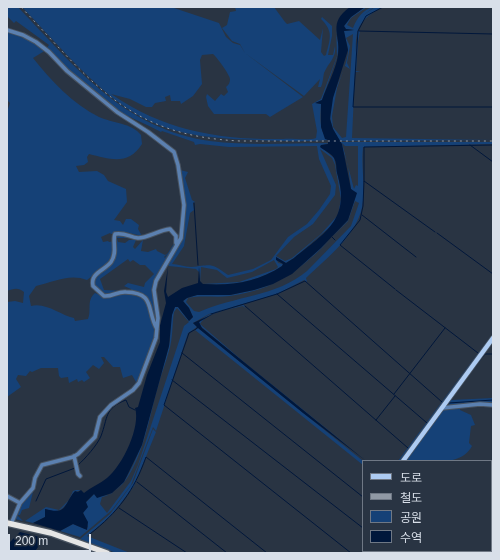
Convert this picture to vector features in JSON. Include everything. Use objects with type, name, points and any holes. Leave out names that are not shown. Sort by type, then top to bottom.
[{"type":"highway","points":[[11,524],[51,533],[107,553]]},
{"type":"main road","points":[[404,460],[493,338]]},
{"type":"street","points":[[7,30],[23,35],[36,42],[49,52],[67,71],[117,112],[148,132],[174,152],[178,166],[184,205],[182,234],[167,263],[159,272],[154,286],[158,311],[155,344],[136,387],[106,410],[100,417],[95,437],[74,456],[42,465],[35,478],[31,492],[20,503],[11,524]]},
{"type":"street","points":[[157,330],[149,301],[145,297],[126,292],[104,296],[93,286],[92,280],[96,274],[112,261],[115,250],[116,234],[123,233],[137,238],[170,229],[176,236],[175,246]]},
{"type":"street","points":[[442,408],[480,404],[493,405]]},
{"type":"street","points":[[74,456],[78,474],[80,476]]},
{"type":"street","points":[[7,496],[20,503]]},
{"type":"green space","points":[[8,7],[18,7],[81,73],[103,92],[126,109],[152,123],[179,134],[225,143],[329,143],[320,146],[334,158],[341,191],[341,199],[335,165],[332,158],[320,149],[336,185],[335,195],[313,224],[294,237],[276,256],[285,261],[292,258],[321,234],[338,215],[336,220],[331,226],[294,258],[286,263],[276,257],[278,263],[283,264],[282,266],[264,276],[244,282],[203,284],[239,282],[276,269],[278,267],[274,260],[252,272],[227,278],[217,270],[201,267],[200,282],[199,268],[199,272],[196,269],[169,266],[167,264],[182,237],[185,209],[180,170],[188,172],[185,178],[192,200],[195,202],[193,203],[194,210],[190,213],[184,246],[172,264],[191,267],[211,265],[228,275],[253,269],[271,260],[288,237],[307,224],[319,210],[330,194],[331,186],[319,159],[317,146],[229,147],[200,144],[195,145],[194,142],[162,131],[161,132],[106,104],[46,49],[49,45],[16,21],[14,23],[7,16]]},
{"type":"green space","points":[[22,7],[171,7],[219,23],[226,37],[233,43],[240,45],[245,53],[303,97],[270,117],[266,114],[214,114],[208,106],[206,97],[207,94],[215,101],[221,94],[224,96],[228,92],[226,87],[230,79],[223,66],[213,54],[202,55],[200,60],[202,84],[193,96],[181,104],[180,101],[171,101],[170,95],[165,97],[166,101],[155,103],[152,107],[146,107],[130,99],[111,94],[131,107],[172,125],[193,131],[237,138],[316,138],[317,131],[312,104],[321,99],[337,56],[336,34],[339,47],[337,57],[322,100],[316,103],[321,104],[320,119],[323,132],[328,140],[283,141],[200,136],[165,127],[148,120],[131,111],[102,89]]},
{"type":"green space","points":[[235,7],[274,7],[287,24],[299,21],[320,40],[323,28],[321,52],[324,56],[326,55],[330,36],[328,28],[321,19],[322,17],[332,26],[332,36],[328,55],[333,55],[335,46],[335,53],[324,73],[321,87],[318,87],[320,79],[304,96],[245,53],[240,44],[232,41],[222,28],[227,25],[230,12],[236,11]]},
{"type":"green space","points":[[367,7],[351,18],[347,25],[353,28],[356,21],[364,12],[374,7],[362,16],[375,7],[383,7],[375,11],[364,20],[358,30],[356,53],[358,31],[360,31],[356,71],[361,72],[355,72],[352,138],[493,140],[340,141],[333,129],[330,117],[333,96],[348,53],[344,31],[354,30],[346,29],[344,26],[351,17]],"holes":[[[353,34],[346,137],[342,138],[333,127],[332,116],[337,88],[345,66],[350,69],[347,63],[350,46],[346,38]]]},
{"type":"green space","points":[[7,31],[28,38],[46,50],[33,58],[47,75],[80,106],[99,117],[132,128],[141,135],[142,144],[131,156],[111,159],[89,154],[87,157],[88,162],[84,165],[76,166],[79,172],[97,171],[104,175],[108,181],[126,189],[127,202],[114,220],[120,221],[123,225],[126,219],[131,219],[139,225],[138,229],[142,236],[125,232],[110,233],[101,237],[103,242],[114,241],[115,244],[111,257],[102,269],[87,280],[74,277],[55,280],[36,286],[29,296],[31,306],[37,305],[48,307],[74,318],[75,321],[88,319],[90,302],[95,293],[108,298],[126,293],[146,299],[156,329],[156,335],[149,359],[135,388],[133,386],[136,382],[132,375],[123,378],[120,367],[113,367],[104,357],[101,357],[104,363],[99,369],[93,365],[86,372],[90,378],[84,382],[82,380],[78,382],[77,379],[69,383],[68,377],[61,378],[59,376],[58,368],[41,368],[32,372],[30,371],[26,376],[18,375],[16,379],[21,387],[7,397],[7,302],[15,301],[23,303],[24,292],[18,289],[7,291],[7,112],[10,103],[7,100]]},
{"type":"green space","points":[[340,142],[493,142],[493,144],[363,147],[362,161],[364,187],[361,213],[356,224],[342,244],[306,278],[307,282],[304,280],[277,294],[209,314],[193,323],[197,327],[188,333],[156,431],[153,427],[131,485],[112,510],[80,537],[60,531],[73,524],[85,529],[88,527],[83,512],[86,502],[94,494],[99,496],[106,495],[102,497],[100,504],[107,513],[131,481],[138,465],[184,326],[189,322],[177,308],[174,312],[170,346],[146,432],[134,467],[120,486],[127,476],[140,449],[156,390],[166,359],[170,341],[171,321],[175,307],[178,307],[189,321],[193,317],[189,308],[183,301],[187,298],[197,295],[230,295],[270,285],[247,293],[230,296],[188,298],[186,302],[194,311],[199,312],[226,302],[282,286],[295,280],[307,271],[351,226],[359,203],[355,201],[348,221],[332,237],[348,220],[356,195],[351,189],[348,167],[354,189],[356,185],[358,186],[358,146],[345,146],[342,143],[347,162]]},
{"type":"green space","points":[[341,199],[341,206],[338,214]]},
{"type":"green space","points":[[118,234],[136,238],[117,238],[118,242],[125,243],[129,240],[136,240],[133,247],[135,249],[143,240],[141,251],[148,252],[156,249],[165,255],[168,253],[164,257],[165,258],[176,240],[171,253],[155,281],[157,328],[147,299],[131,292],[131,289],[124,286],[128,283],[144,287],[145,283],[154,274],[145,265],[140,265],[133,260],[130,262],[128,259],[100,279],[104,290],[125,291],[106,296],[95,288],[94,279],[111,260],[115,250],[115,236]]},
{"type":"green space","points":[[332,238],[309,260],[298,269]]},
{"type":"green space","points":[[244,305],[245,308],[243,306],[213,314],[203,320],[200,324],[245,363],[366,460],[249,367],[198,324],[207,316],[226,309]]},
{"type":"green space","points":[[198,328],[362,460],[362,464],[195,330]]},
{"type":"green space","points":[[493,333],[402,460],[399,460]]},
{"type":"green space","points":[[493,340],[451,400],[493,398],[493,404],[450,406],[448,402]]},
{"type":"green space","points":[[460,407],[460,410],[471,415],[475,425],[471,426],[469,443],[472,446],[467,453],[460,458],[451,460],[407,460],[443,410]]},
{"type":"green space","points":[[153,429],[156,432],[134,486],[110,517],[87,536],[130,553],[116,553],[80,539],[110,514],[133,483]]},
{"type":"green space","points":[[34,488],[29,508],[22,510],[20,515],[17,515],[23,521],[15,519],[21,505]]},
{"type":"green space","points":[[81,490],[73,493],[68,502],[66,505],[59,510],[69,500],[73,491]]},
{"type":"green space","points":[[46,507],[59,510],[51,511],[46,509],[45,517],[33,523],[25,521]]},
{"type":"water","points":[[350,7],[365,7],[351,17],[344,26],[346,29],[354,30],[344,31],[348,50],[333,98],[330,119],[333,129],[342,144],[351,189],[357,193],[348,220],[321,248],[292,274],[273,284],[230,295],[197,295],[187,298],[183,301],[189,308],[193,317],[189,321],[178,307],[175,307],[172,315],[169,346],[142,445],[124,482],[112,493],[97,498],[94,494],[86,502],[88,507],[83,513],[88,522],[87,530],[73,524],[60,531],[33,523],[45,517],[45,509],[52,511],[61,510],[64,508],[75,491],[78,492],[81,490],[84,493],[104,480],[113,472],[124,455],[133,435],[136,416],[135,408],[138,407],[147,375],[160,342],[160,325],[166,303],[164,291],[168,267],[166,292],[168,297],[182,288],[198,283],[199,267],[200,281],[203,284],[244,282],[264,276],[282,266],[283,264],[276,260],[276,257],[286,263],[316,240],[333,223],[341,202],[340,189],[335,160],[320,147],[321,145],[328,144],[328,140],[325,139],[321,127],[321,104],[315,103],[322,100],[337,60],[337,24],[343,13]]},
{"type":"water","points":[[215,313],[199,322],[202,328],[365,460],[303,413],[198,328],[195,330],[197,327],[193,323]]},
{"type":"water","points":[[20,532],[44,538],[36,550],[45,553],[7,553],[7,545]]},
{"type":"waterway","points":[[383,7],[366,16],[358,31],[353,107],[493,107]]},
{"type":"waterway","points":[[359,31],[493,34]]},
{"type":"waterway","points":[[470,145],[493,162]]},
{"type":"waterway","points":[[364,181],[364,147],[493,145]]},
{"type":"waterway","points":[[395,289],[340,245],[360,220],[363,206],[364,181],[435,232]]},
{"type":"waterway","points":[[194,203],[198,265]]},
{"type":"waterway","points":[[362,215],[416,257]]},
{"type":"waterway","points":[[437,233],[493,274]]},
{"type":"waterway","points":[[332,237],[335,240]]},
{"type":"waterway","points":[[211,314],[277,294],[305,281],[442,402]]},
{"type":"waterway","points":[[396,290],[478,353]]},
{"type":"waterway","points":[[277,294],[427,423]]},
{"type":"waterway","points":[[245,306],[408,448]]},
{"type":"waterway","points":[[394,394],[445,328]]},
{"type":"waterway","points":[[196,329],[189,333],[164,405],[351,553]]},
{"type":"waterway","points":[[182,353],[362,496]]},
{"type":"waterway","points":[[470,373],[485,354],[493,354]]},
{"type":"waterway","points":[[172,380],[362,527]]},
{"type":"waterway","points":[[376,420],[395,396]]},
{"type":"waterway","points":[[78,465],[91,451],[99,439],[108,414],[114,406],[126,400],[129,407],[135,410]]},
{"type":"waterway","points":[[449,403],[493,400]]},
{"type":"waterway","points":[[90,534],[100,526],[124,500],[136,480],[146,457],[267,553]]},
{"type":"waterway","points":[[36,501],[46,479],[75,468]]},
{"type":"waterway","points":[[137,482],[227,553]]},
{"type":"waterway","points":[[119,508],[187,553]]},
{"type":"railway","points":[[21,7],[69,59],[115,100],[140,116],[169,128],[201,137],[240,141],[493,141]]}]
